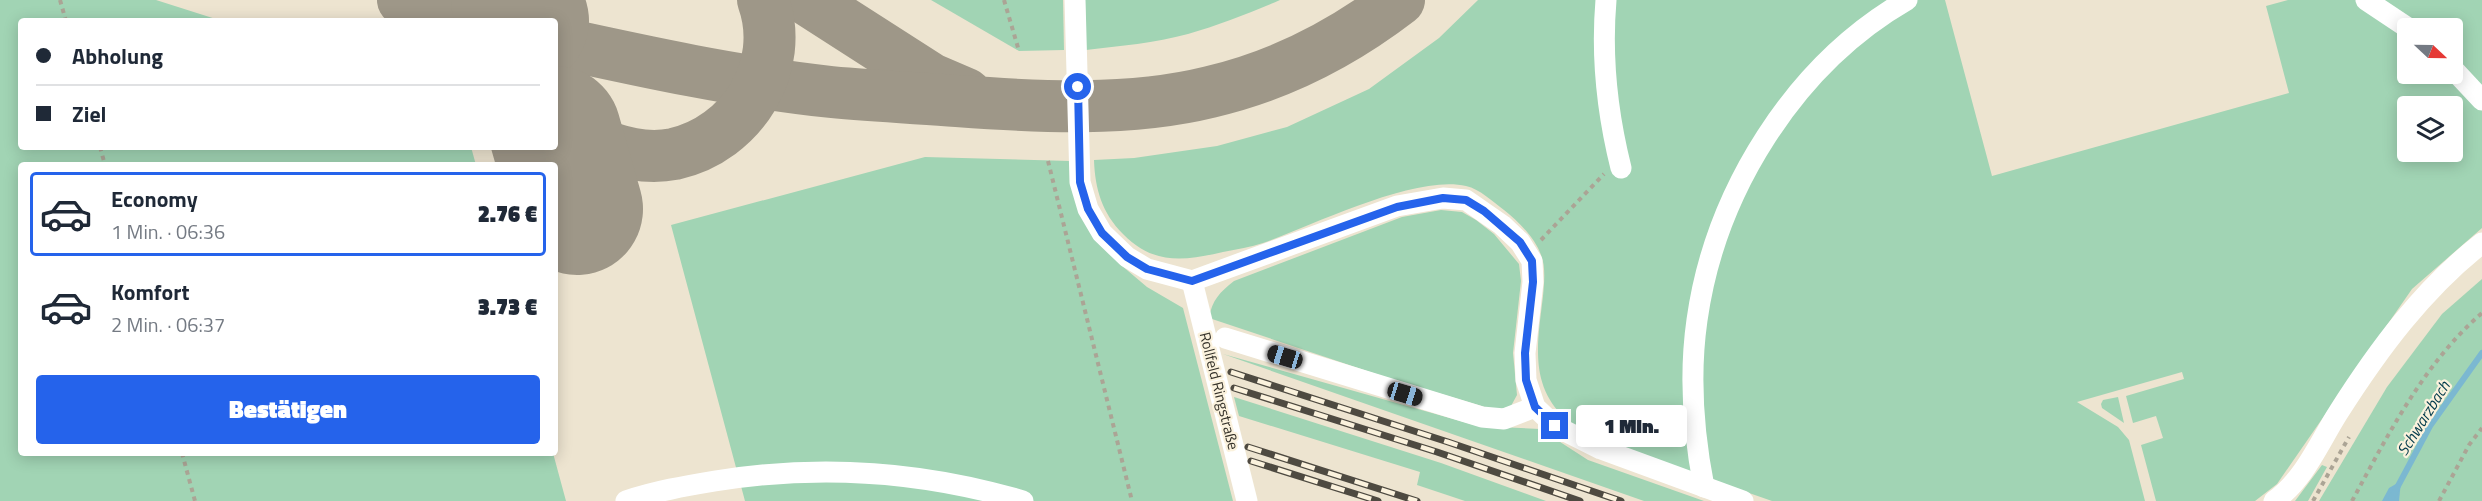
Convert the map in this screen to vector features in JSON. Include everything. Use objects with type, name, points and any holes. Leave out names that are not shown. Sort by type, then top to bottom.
[{"type":"lane","points":[[1076,0],[1080,182],[1088,209],[1102,233],[1127,257],[1147,269],[1192,281],[1397,207],[1443,198],[1466,200],[1484,211],[1520,242],[1532,261],[1533,282],[1525,353],[1526,380],[1535,407],[1555,426],[1601,449],[1743,501]]},
{"type":"lane","points":[[1606,0],[1604,62],[1606,98],[1619,163]]},
{"type":"lane","points":[[1704,487],[1694,420],[1693,353],[1703,287],[1722,222],[1753,159],[1794,99],[1844,46],[1907,0]]},
{"type":"lane","points":[[2366,0],[2397,21]]},
{"type":"lane","points":[[2463,80],[2482,100]]},
{"type":"lane","points":[[2274,501],[2301,474],[2339,412],[2421,299],[2459,261],[2482,243]]},
{"type":"lane","name":"Rollfeld Ringstraße","points":[[1192,281],[1247,501]]},
{"type":"lane","points":[[1224,338],[1482,417],[1504,418],[1535,407]]},
{"type":"lane","points":[[626,501],[657,491],[738,477],[824,471],[911,476],[953,483],[1023,501]]},
{"type":"path","points":[[60,0],[65,18]]},
{"type":"path","points":[[1004,0],[1019,51]]},
{"type":"path","points":[[1048,161],[1132,501]]},
{"type":"path","points":[[1528,254],[1619,163]]},
{"type":"path","points":[[2352,501],[2382,444],[2416,392],[2447,348],[2482,313]]},
{"type":"path","points":[[2439,501],[2469,445],[2482,428]]},
{"type":"path","points":[[2313,501],[2353,431]]},
{"type":"path","points":[[183,456],[195,501]]},
{"type":"green space","points":[[0,0],[156,0],[213,18],[18,18],[18,150],[472,150],[475,162],[18,162],[18,456],[554,456],[566,501],[0,501]]},
{"type":"green space","points":[[931,0],[1063,0],[1064,50],[1019,51]]},
{"type":"green space","points":[[1085,0],[1280,0],[1188,34],[1150,42],[1086,50]]},
{"type":"green space","points":[[1478,0],[1600,0],[1618,144],[1610,0],[1897,0],[1794,90],[1703,268],[1699,476],[1630,452],[1594,436],[1566,419],[1554,406],[1546,392],[1538,361],[1544,281],[1544,265],[1541,255],[1530,236],[1515,219],[1476,190],[1466,186],[1445,184],[1420,187],[1364,203],[1258,244],[1209,255],[1182,258],[1158,256],[1134,244],[1116,226],[1105,209],[1098,191],[1094,160],[1134,158],[1217,146],[1287,127],[1369,89],[1439,38]]},
{"type":"green space","points":[[1916,0],[1945,0],[1992,176],[2289,93],[2266,6],[2288,0],[2360,0],[2397,25],[2397,84],[2461,84],[2482,106],[2482,228],[2412,289],[2277,484],[2255,501],[2156,501],[2141,445],[2163,438],[2156,416],[2133,423],[2126,396],[2184,379],[2182,372],[2077,402],[2118,427],[2129,440],[2145,501],[1772,501],[1709,479],[1698,410],[1710,269],[1758,155],[1838,53]]},
{"type":"green space","points":[[2378,0],[2482,0],[2482,93],[2463,71],[2463,18],[2404,18]]},
{"type":"green space","points":[[925,157],[1070,161],[1121,265],[1147,287],[1183,308],[1233,501],[745,501],[671,225]]},
{"type":"green space","points":[[1441,210],[1462,212],[1476,220],[1494,234],[1519,264],[1521,281],[1513,353],[1517,395],[1511,406],[1498,410],[1485,407],[1391,379],[1209,318],[1217,297],[1234,281],[1402,217]]},
{"type":"green space","points":[[2482,279],[2482,501],[2319,501],[2387,387],[2442,314]]},
{"type":"green space","points":[[1223,354],[1478,426],[1540,429],[1588,460],[1704,501],[1644,501]]},
{"type":"green space","points":[[1234,397],[1441,463],[1546,501],[1465,501],[1417,485],[1420,472],[1239,416]]},
{"type":"green space","points":[[2118,397],[2124,423],[2102,408],[2101,404],[2103,400]]},
{"type":"green space","points":[[2322,465],[2327,467],[2308,501],[2295,501]]},
{"type":"water","points":[[2401,481],[2399,501],[2382,501],[2389,488]]},
{"type":"waterway","name":"Schwarzbach","points":[[2390,501],[2430,426],[2482,353]]},
{"type":"taxiway","points":[[403,0],[466,18]]},
{"type":"taxiway","points":[[558,119],[595,142],[627,153],[658,156],[674,154],[698,146],[720,133],[753,97],[763,74],[769,50],[769,25],[763,0]]},
{"type":"taxiway","points":[[808,0],[931,79],[966,94]]},
{"type":"taxiway","points":[[558,43],[727,77],[831,92],[1020,105],[1116,105],[1179,98],[1210,92],[1261,77],[1333,44],[1399,0]]},
{"type":"runway","points":[[517,0],[522,18]]},
{"type":"runway","points":[[558,142],[577,209]]},
{"type":"railway","points":[[1231,372],[1621,501]]},
{"type":"railway","points":[[1234,388],[1437,452],[1580,501]]},
{"type":"railway","points":[[1248,447],[1417,501]]},
{"type":"railway","points":[[1251,461],[1378,501]]},
{"type":"route","points":[[1078,87],[1080,182],[1088,209],[1102,233],[1127,257],[1147,269],[1192,281],[1264,257],[1397,207],[1443,198],[1466,200],[1484,211],[1520,242],[1532,261],[1533,282],[1525,353],[1526,380],[1535,407],[1555,426]]}]
